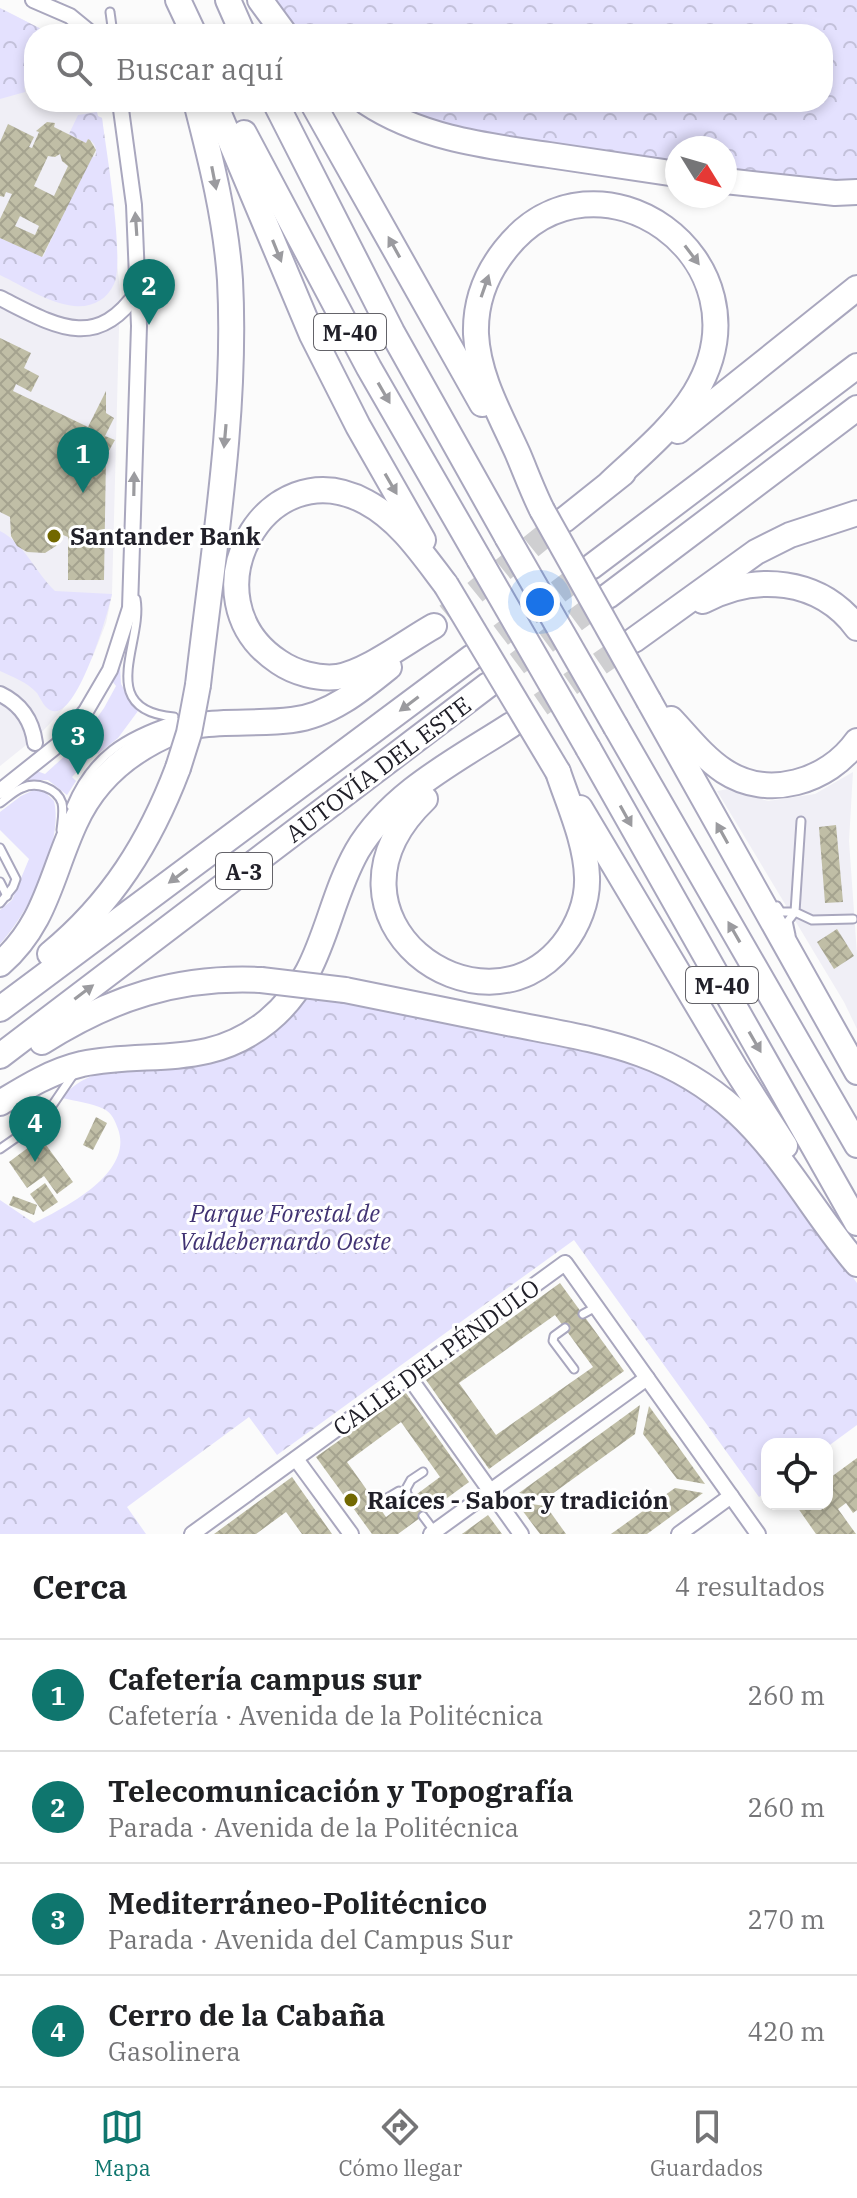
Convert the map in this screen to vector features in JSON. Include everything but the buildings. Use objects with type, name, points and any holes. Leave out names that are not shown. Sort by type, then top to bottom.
[{"type":"highway","points":[[228,0],[239,24]]},
{"type":"highway","points":[[252,0],[266,24]]},
{"type":"highway","points":[[260,0],[278,24]]},
{"type":"highway","points":[[0,997],[66,941],[111,893],[160,815],[189,733],[198,685],[224,446],[231,322],[221,216],[198,112]]},
{"type":"highway","points":[[218,112],[312,335],[358,426],[446,585],[735,1068],[857,1262]]},
{"type":"highway","name":"M-40","points":[[233,112],[369,368],[857,1223]]},
{"type":"highway","name":"M-40","points":[[280,112],[372,294],[507,537],[857,1145]]},
{"type":"highway","points":[[318,112],[857,1072]]},
{"type":"highway","points":[[382,112],[420,128],[470,143],[665,172]]},
{"type":"highway","points":[[737,182],[835,193],[857,192]]},
{"type":"highway","points":[[542,510],[479,363],[476,333],[479,307],[484,284],[494,264],[524,230],[547,215],[596,205],[641,214],[665,226],[689,249],[704,271],[715,312],[711,356],[695,393],[650,445],[611,482]]},
{"type":"highway","points":[[564,520],[857,288]]},
{"type":"highway","points":[[591,567],[857,366]]},
{"type":"highway","points":[[608,596],[857,408]]},
{"type":"highway","points":[[0,964],[17,948],[41,911],[75,823],[98,787],[130,755],[190,722],[294,720],[319,713],[346,699],[416,645],[441,620],[364,669],[336,677],[308,675],[286,667],[269,656],[246,628],[238,608],[235,579],[239,556],[250,533],[263,516],[278,504],[302,494],[333,492],[351,495],[383,514],[411,540],[446,585]]},
{"type":"highway","points":[[857,513],[790,535],[756,552],[642,634],[728,590],[749,584],[771,583],[793,586],[830,600],[857,628]]},
{"type":"highway","name":"AUTOVÍA DEL ESTE","points":[[0,1009],[472,657]]},
{"type":"highway","name":"AUTOVÍA DEL ESTE","points":[[0,1056],[488,685]]},
{"type":"highway","points":[[649,701],[659,707],[692,743],[723,770],[739,779],[757,783],[790,784],[808,780],[843,758],[857,741]]},
{"type":"highway","points":[[0,1103],[36,1081],[80,1065],[119,1059],[187,1056],[213,1050],[244,1037],[267,1022],[290,1000],[307,975],[348,868],[370,832],[418,786],[511,725],[405,818],[386,862],[385,902],[399,935],[426,961],[453,976],[470,980],[505,979],[543,963],[569,938],[584,905],[588,880],[586,859],[558,772]]},
{"type":"highway","points":[[0,1070],[65,1027],[113,1003],[171,986],[226,979],[345,990],[608,1043],[655,1058],[691,1075],[727,1103],[763,1139],[835,1238],[857,1262]]},
{"type":"street","points":[[33,0],[70,16],[80,24]]},
{"type":"street","points":[[0,791],[59,744],[86,711],[110,670],[120,643],[132,590],[138,290],[134,205],[121,112]]},
{"type":"street","points":[[0,298],[57,326],[83,329],[110,321],[126,307],[138,290]]},
{"type":"street","points":[[0,694],[19,706],[32,725],[35,743]]},
{"type":"street","name":"CALLE DEL PÉNDULO","points":[[192,1534],[565,1263],[590,1311],[647,1378],[758,1534]]},
{"type":"street","points":[[409,1377],[521,1534]]},
{"type":"street","points":[[433,1533],[647,1378]]},
{"type":"street","points":[[296,1459],[351,1534]]},
{"type":"street","points":[[679,1534],[731,1496]]},
{"type":"lane","points":[[110,12],[112,24]]},
{"type":"lane","points":[[132,590],[137,602],[137,619],[126,674],[130,691],[136,701],[147,709],[190,722]]},
{"type":"lane","points":[[308,706],[346,699]]},
{"type":"lane","points":[[60,834],[77,792],[100,760],[134,734],[190,722]]},
{"type":"lane","points":[[0,803],[24,786],[34,785],[51,790],[61,802],[63,815],[60,834],[41,911]]},
{"type":"lane","points":[[801,821],[795,912],[788,921],[807,983]]},
{"type":"lane","points":[[0,848],[16,879],[0,903]]},
{"type":"lane","points":[[741,867],[781,912],[795,912],[812,920],[853,919]]},
{"type":"lane","points":[[0,882],[7,896]]},
{"type":"lane","points":[[0,1149],[43,1119],[80,1065]]},
{"type":"lane","points":[[565,1328],[554,1336],[553,1341],[574,1369]]},
{"type":"lane","points":[[382,1501],[399,1491],[409,1496],[406,1489],[411,1480],[423,1472]]},
{"type":"lane","points":[[423,1516],[433,1533]]},
{"type":"shaded area","points":[[0,8],[31,24],[24,24],[24,112],[96,112],[102,118],[120,291],[112,594],[106,623],[93,656],[63,709],[41,733],[0,766]]},
{"type":"shaded area","points":[[853,772],[849,841],[857,954],[857,1029],[844,1002],[717,791],[728,789],[768,801],[815,794]]},
{"type":"green space","points":[[268,0],[857,0],[857,181],[771,176],[737,170],[737,136],[665,136],[665,159],[529,142],[457,127],[411,112],[833,112],[833,24],[287,24]]},
{"type":"green space","points":[[0,8],[31,24],[24,24],[24,92],[0,99]]},
{"type":"green space","points":[[97,112],[102,118],[110,178],[117,271],[111,290],[103,299],[74,306],[45,298],[0,275],[0,238],[43,257],[91,156],[95,157],[96,154],[90,140],[86,143],[69,134],[78,115]]},
{"type":"green space","points":[[0,531],[16,543],[55,591],[112,594],[82,682],[63,708],[50,710],[29,686],[0,671]]},
{"type":"green space","points":[[120,666],[121,684],[138,711],[118,738],[98,754],[82,739],[116,686],[112,681]]},
{"type":"green space","points":[[78,744],[91,757],[72,777],[76,781],[67,795],[48,780],[27,780],[37,771],[45,774]]},
{"type":"green space","points":[[34,790],[45,792],[54,801],[54,837],[32,897],[0,944],[0,910],[12,900],[29,859],[0,830],[0,812]]},
{"type":"green space","name":"Parque Forestal de Valdebernardo Oeste","points":[[306,995],[600,1051],[674,1078],[733,1118],[780,1173],[857,1283],[857,1425],[833,1443],[833,1438],[761,1438],[759,1497],[574,1240],[277,1455],[249,1417],[127,1507],[146,1534],[0,1534],[0,1200],[34,1223],[78,1198],[107,1174],[116,1160],[120,1145],[118,1129],[104,1109],[62,1098],[77,1084],[115,1070],[201,1064],[231,1053]]},
{"type":"tunnel","points":[[447,615],[564,520]]},
{"type":"tunnel","points":[[472,657],[591,567]]},
{"type":"tunnel","points":[[488,685],[608,596]]},
{"type":"tunnel","points":[[511,725],[634,640]]},
{"type":"place","name":"Telecomunicación y Topografía","points":[[149,325]]},
{"type":"place","name":"Cafetería campus sur","points":[[83,493]]},
{"type":"place","name":"Santander Bank","points":[[54,536]]},
{"type":"place","name":"Mediterráneo-Politécnico","points":[[78,775]]},
{"type":"place","name":"Cerro de la Cabaña","points":[[35,1162]]},
{"type":"place","name":"Raíces - Sabor y tradición","points":[[351,1500]]}]
